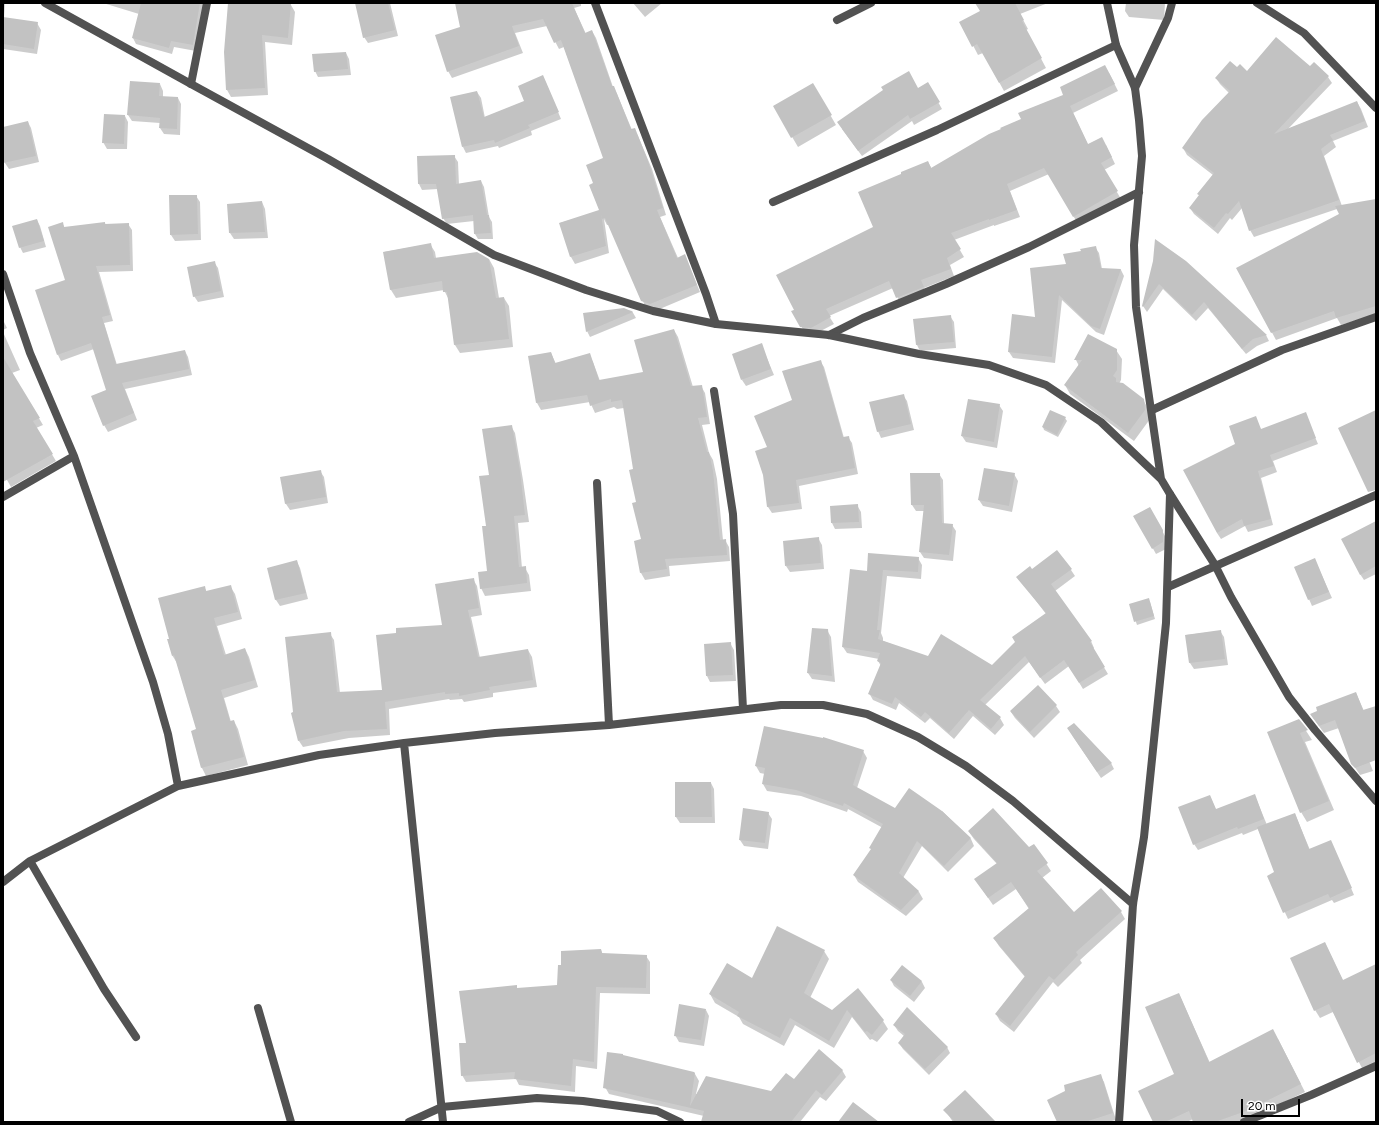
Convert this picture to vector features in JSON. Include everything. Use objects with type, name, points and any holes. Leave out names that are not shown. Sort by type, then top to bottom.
[{"type":"street","points":[[45,3],[328,158],[494,255],[586,290],[653,311],[716,324],[829,335],[919,354],[989,365],[1046,385],[1101,422],[1161,479],[1215,566],[1231,597],[1289,697],[1315,730],[1376,801]]},
{"type":"street","points":[[191,84],[207,3]]},
{"type":"street","points":[[595,3],[706,294],[716,324]]},
{"type":"street","points":[[836,20],[872,3]]},
{"type":"street","points":[[1107,3],[1116,45],[1135,88],[1139,120],[1142,156],[1134,245],[1136,307],[1161,479]]},
{"type":"street","points":[[1135,88],[1168,18],[1172,3]]},
{"type":"street","points":[[1257,3],[1304,33],[1376,108]]},
{"type":"street","points":[[772,202],[937,130],[1116,45]]},
{"type":"street","points":[[829,335],[863,318],[946,284],[1029,247],[1139,192]]},
{"type":"street","points":[[3,274],[30,353],[74,456],[152,682],[168,734],[178,786]]},
{"type":"street","points":[[1152,410],[1282,350],[1376,317]]},
{"type":"street","points":[[714,391],[733,514],[743,709]]},
{"type":"street","points":[[3,497],[74,456]]},
{"type":"street","points":[[596,483],[609,725]]},
{"type":"street","points":[[1119,1122],[1133,904],[1144,829],[1166,623],[1170,494]]},
{"type":"street","points":[[1168,586],[1376,495]]},
{"type":"street","points":[[3,882],[30,861],[178,786],[319,755],[404,743],[495,733],[609,725],[781,705],[823,705],[867,714],[918,737],[966,766],[1013,801],[1133,904]]},
{"type":"street","points":[[404,743],[443,1122]]},
{"type":"street","points":[[30,861],[104,989],[136,1037]]},
{"type":"street","points":[[258,1008],[291,1122]]},
{"type":"street","points":[[1244,1122],[1311,1095],[1376,1066]]},
{"type":"street","points":[[409,1122],[442,1107],[537,1098],[575,1100],[657,1111],[680,1122]]},
{"type":"building","points":[[141,3],[200,3],[193,45],[171,41],[169,48],[132,38]]},
{"type":"building","points":[[228,3],[291,3],[288,38],[262,35],[265,88],[226,90],[224,52]]},
{"type":"building","points":[[355,3],[388,3],[395,30],[363,38]]},
{"type":"building","points":[[455,3],[572,3],[585,33],[592,30],[612,86],[614,86],[631,129],[635,128],[648,161],[663,208],[657,210],[677,258],[685,254],[697,285],[650,304],[641,301],[605,218],[602,219],[601,214],[606,246],[570,257],[559,223],[599,210],[589,185],[593,183],[586,165],[603,158],[561,40],[554,43],[543,19],[512,26],[519,46],[447,72],[435,35],[460,27]]},
{"type":"building","points":[[975,3],[1015,3],[1024,20],[1022,21],[1042,58],[999,83],[977,44],[972,47],[959,22],[980,11]]},
{"type":"building","points":[[3,17],[38,22],[34,49],[3,44]]},
{"type":"building","points":[[1276,37],[1310,66],[1314,62],[1329,76],[1274,134],[1357,101],[1365,121],[1330,135],[1333,140],[1321,149],[1339,200],[1249,231],[1239,201],[1228,214],[1226,213],[1214,228],[1189,208],[1199,195],[1197,194],[1214,173],[1182,148],[1202,120],[1230,91],[1215,78],[1230,61],[1237,67],[1240,64],[1247,71]]},
{"type":"building","points":[[346,52],[348,69],[314,72],[312,54]]},
{"type":"building","points":[[1105,65],[1115,84],[1070,106],[1088,144],[1102,137],[1112,157],[1101,163],[1118,191],[1073,217],[1044,168],[1007,184],[1017,210],[951,233],[961,249],[947,258],[951,269],[921,280],[924,287],[896,298],[889,281],[826,309],[831,317],[811,328],[800,327],[791,311],[794,310],[776,275],[873,227],[858,192],[928,161],[931,168],[989,134],[1001,129],[1000,128],[1021,119],[1018,113],[1063,95],[1060,87]]},
{"type":"building","points":[[909,71],[918,88],[928,82],[940,102],[910,119],[908,115],[858,151],[837,122],[883,90],[881,87]]},
{"type":"building","points":[[543,75],[559,112],[528,125],[530,128],[495,143],[494,140],[462,147],[450,97],[477,91],[484,117],[524,101],[518,86]]},
{"type":"building","points":[[130,81],[160,83],[159,96],[178,97],[177,129],[159,128],[160,118],[127,115]]},
{"type":"building","points":[[813,83],[832,115],[791,138],[773,106]]},
{"type":"building","points":[[104,114],[125,115],[124,144],[102,143]]},
{"type":"building","points":[[28,121],[36,156],[3,163],[3,127]]},
{"type":"building","points":[[455,155],[456,184],[481,180],[487,215],[489,215],[491,233],[474,234],[473,215],[442,219],[436,184],[418,184],[417,156]]},
{"type":"building","points":[[169,195],[197,195],[198,234],[170,235]]},
{"type":"building","points":[[1376,199],[1376,306],[1336,318],[1334,311],[1271,333],[1236,268],[1339,214],[1335,206]]},
{"type":"building","points":[[262,201],[265,232],[229,233],[227,204]]},
{"type":"building","points":[[37,219],[44,241],[19,248],[12,226]]},
{"type":"building","points":[[63,222],[64,227],[105,222],[105,224],[129,223],[130,265],[96,266],[110,315],[102,317],[116,364],[185,350],[189,369],[122,383],[134,413],[103,426],[91,396],[106,390],[91,343],[57,355],[35,290],[65,280],[48,227]]},
{"type":"building","points":[[1155,239],[1186,261],[1267,335],[1253,339],[1242,349],[1204,302],[1192,315],[1159,284],[1143,307],[1153,261]]},
{"type":"building","points":[[431,243],[434,258],[477,252],[489,259],[496,298],[504,297],[509,339],[454,345],[447,292],[443,292],[442,281],[390,290],[383,252]]},
{"type":"building","points":[[1096,246],[1101,268],[1121,269],[1100,329],[1091,326],[1059,295],[1052,357],[1008,352],[1012,314],[1035,317],[1030,268],[1066,264],[1063,254],[1081,251],[1080,249]]},
{"type":"building","points":[[215,261],[221,291],[193,297],[187,267]]},
{"type":"building","points":[[624,308],[633,312],[586,332],[583,313]]},
{"type":"building","points":[[951,315],[954,342],[916,345],[913,319]]},
{"type":"building","points":[[674,329],[691,386],[702,385],[707,417],[698,418],[707,452],[709,452],[713,471],[720,540],[726,539],[727,555],[665,559],[667,569],[640,573],[634,541],[641,539],[632,503],[636,502],[629,470],[633,469],[622,400],[611,402],[611,399],[590,406],[587,395],[536,403],[528,356],[551,352],[555,363],[590,353],[599,380],[643,372],[634,340]]},
{"type":"building","points":[[1088,334],[1117,349],[1117,370],[1113,376],[1116,378],[1116,382],[1123,383],[1144,399],[1145,410],[1128,433],[1064,385],[1082,360],[1074,360]]},
{"type":"building","points":[[762,343],[771,369],[741,380],[732,354]]},
{"type":"building","points":[[3,357],[40,418],[33,421],[53,454],[3,482]]},
{"type":"building","points":[[821,360],[843,437],[849,436],[855,468],[796,480],[799,503],[767,507],[763,475],[755,451],[767,447],[754,416],[792,400],[782,371]]},
{"type":"building","points":[[904,394],[911,424],[877,432],[869,402]]},
{"type":"building","points":[[968,399],[1000,404],[994,442],[961,436]]},
{"type":"building","points":[[1050,410],[1066,417],[1057,435],[1042,427]]},
{"type":"building","points":[[1376,410],[1376,490],[1368,492],[1338,428]]},
{"type":"building","points":[[1306,412],[1316,438],[1270,455],[1274,466],[1258,471],[1271,519],[1244,526],[1242,519],[1217,533],[1183,470],[1235,444],[1229,426],[1256,416],[1261,429]]},
{"type":"building","points":[[512,425],[520,471],[525,515],[514,516],[519,567],[526,566],[527,583],[480,589],[478,572],[487,571],[482,526],[486,526],[479,476],[489,475],[482,429]]},
{"type":"building","points":[[984,468],[1015,473],[1009,506],[978,500]]},
{"type":"building","points":[[321,470],[326,497],[285,504],[280,477]]},
{"type":"building","points":[[910,473],[940,473],[942,523],[953,524],[949,555],[919,552],[924,505],[911,505]]},
{"type":"building","points":[[858,504],[859,522],[831,523],[830,506]]},
{"type":"building","points":[[1150,507],[1163,530],[1163,542],[1152,549],[1133,516]]},
{"type":"building","points":[[1376,521],[1376,566],[1360,575],[1341,539]]},
{"type":"building","points":[[819,537],[821,563],[785,566],[783,541]]},
{"type":"building","points":[[1057,550],[1072,569],[1051,584],[1092,641],[1090,642],[1105,667],[1079,683],[1064,660],[1040,678],[1025,656],[980,700],[1001,717],[991,729],[969,710],[949,733],[925,712],[921,717],[895,697],[892,704],[868,694],[881,663],[877,661],[880,653],[842,647],[850,569],[867,571],[868,553],[919,557],[918,572],[883,570],[877,630],[880,630],[878,639],[928,656],[941,634],[992,665],[1015,642],[1012,637],[1046,613],[1016,577],[1030,566],[1032,569]]},
{"type":"building","points":[[1315,558],[1329,592],[1308,600],[1294,567]]},
{"type":"building","points":[[297,560],[306,593],[275,600],[267,568]]},
{"type":"building","points":[[474,578],[479,608],[468,610],[478,657],[528,649],[533,680],[489,687],[490,690],[459,696],[459,693],[445,694],[445,692],[385,702],[387,729],[344,731],[298,741],[291,713],[293,712],[285,637],[331,632],[337,692],[382,690],[376,635],[396,633],[396,628],[442,625],[435,584]]},
{"type":"building","points":[[231,585],[238,612],[214,618],[224,655],[245,648],[255,680],[221,690],[230,721],[234,720],[244,757],[201,768],[191,731],[196,729],[174,655],[172,656],[167,639],[169,639],[158,598],[205,586],[206,591]]},
{"type":"building","points":[[1149,598],[1154,616],[1134,622],[1129,604]]},
{"type":"building","points":[[812,628],[828,629],[832,676],[807,673]]},
{"type":"building","points":[[1221,630],[1225,659],[1189,663],[1185,635]]},
{"type":"building","points":[[731,642],[733,675],[706,676],[704,644]]},
{"type":"building","points":[[1038,685],[1057,705],[1030,732],[1010,711]]},
{"type":"building","points":[[1356,692],[1363,710],[1376,706],[1376,760],[1355,768],[1351,764],[1335,720],[1319,726],[1310,714],[1317,711],[1316,707]]},
{"type":"building","points":[[1299,719],[1308,730],[1300,733],[1329,801],[1300,813],[1267,732]]},
{"type":"building","points":[[1074,723],[1112,763],[1097,772],[1067,728]]},
{"type":"building","points":[[764,726],[823,737],[864,750],[853,785],[895,808],[909,788],[942,811],[971,838],[944,866],[917,841],[899,873],[919,891],[901,910],[853,875],[871,849],[869,848],[883,824],[844,803],[843,806],[796,790],[762,784],[765,768],[755,766]]},
{"type":"building","points":[[675,782],[711,782],[712,817],[675,817]]},
{"type":"building","points":[[1255,794],[1264,819],[1238,829],[1237,827],[1193,845],[1178,807],[1210,795],[1216,809]]},
{"type":"building","points":[[743,808],[769,812],[765,843],[739,840]]},
{"type":"building","points":[[993,808],[1029,847],[1034,844],[1048,863],[1037,871],[1074,912],[1101,888],[1122,911],[1076,952],[1078,955],[1054,980],[1049,976],[1010,1026],[995,1014],[1025,976],[993,938],[1029,908],[1011,882],[988,898],[974,879],[997,863],[968,831]]},
{"type":"building","points":[[1295,813],[1309,849],[1331,840],[1352,888],[1330,898],[1328,894],[1283,913],[1267,876],[1274,872],[1257,827]]},
{"type":"building","points":[[777,926],[825,950],[804,993],[832,1010],[858,988],[884,1020],[872,1035],[867,1031],[865,1032],[847,1010],[829,1041],[790,1018],[780,1038],[737,1016],[739,1012],[709,994],[727,963],[752,978]]},
{"type":"building","points":[[1325,942],[1343,980],[1376,964],[1376,1053],[1357,1063],[1329,1004],[1314,1011],[1290,958]]},
{"type":"building","points":[[601,949],[602,953],[647,955],[646,988],[596,987],[594,1062],[573,1059],[571,1086],[514,1079],[515,1072],[461,1076],[459,1043],[466,1043],[459,991],[517,985],[517,988],[557,985],[558,965],[561,965],[561,951]]},
{"type":"building","points":[[902,965],[922,981],[910,996],[890,980]]},
{"type":"building","points":[[1179,993],[1209,1062],[1273,1029],[1301,1084],[1246,1111],[1215,1122],[1193,1122],[1189,1111],[1165,1122],[1153,1122],[1138,1091],[1174,1074],[1145,1007]]},
{"type":"building","points":[[679,1004],[706,1009],[701,1040],[674,1036]]},
{"type":"building","points":[[907,1007],[948,1047],[925,1069],[898,1043],[905,1034],[893,1025]]},
{"type":"building","points":[[819,1049],[843,1070],[822,1095],[816,1090],[791,1122],[701,1122],[704,1111],[603,1088],[607,1052],[623,1054],[694,1072],[690,1106],[706,1076],[771,1091],[786,1073],[794,1079]]},
{"type":"building","points":[[1101,1074],[1113,1113],[1085,1122],[1057,1122],[1047,1100],[1065,1091],[1064,1085]]},
{"type":"building","points":[[965,1090],[996,1122],[955,1122],[943,1110]]},
{"type":"building","points":[[853,1102],[879,1122],[838,1122]]}]
